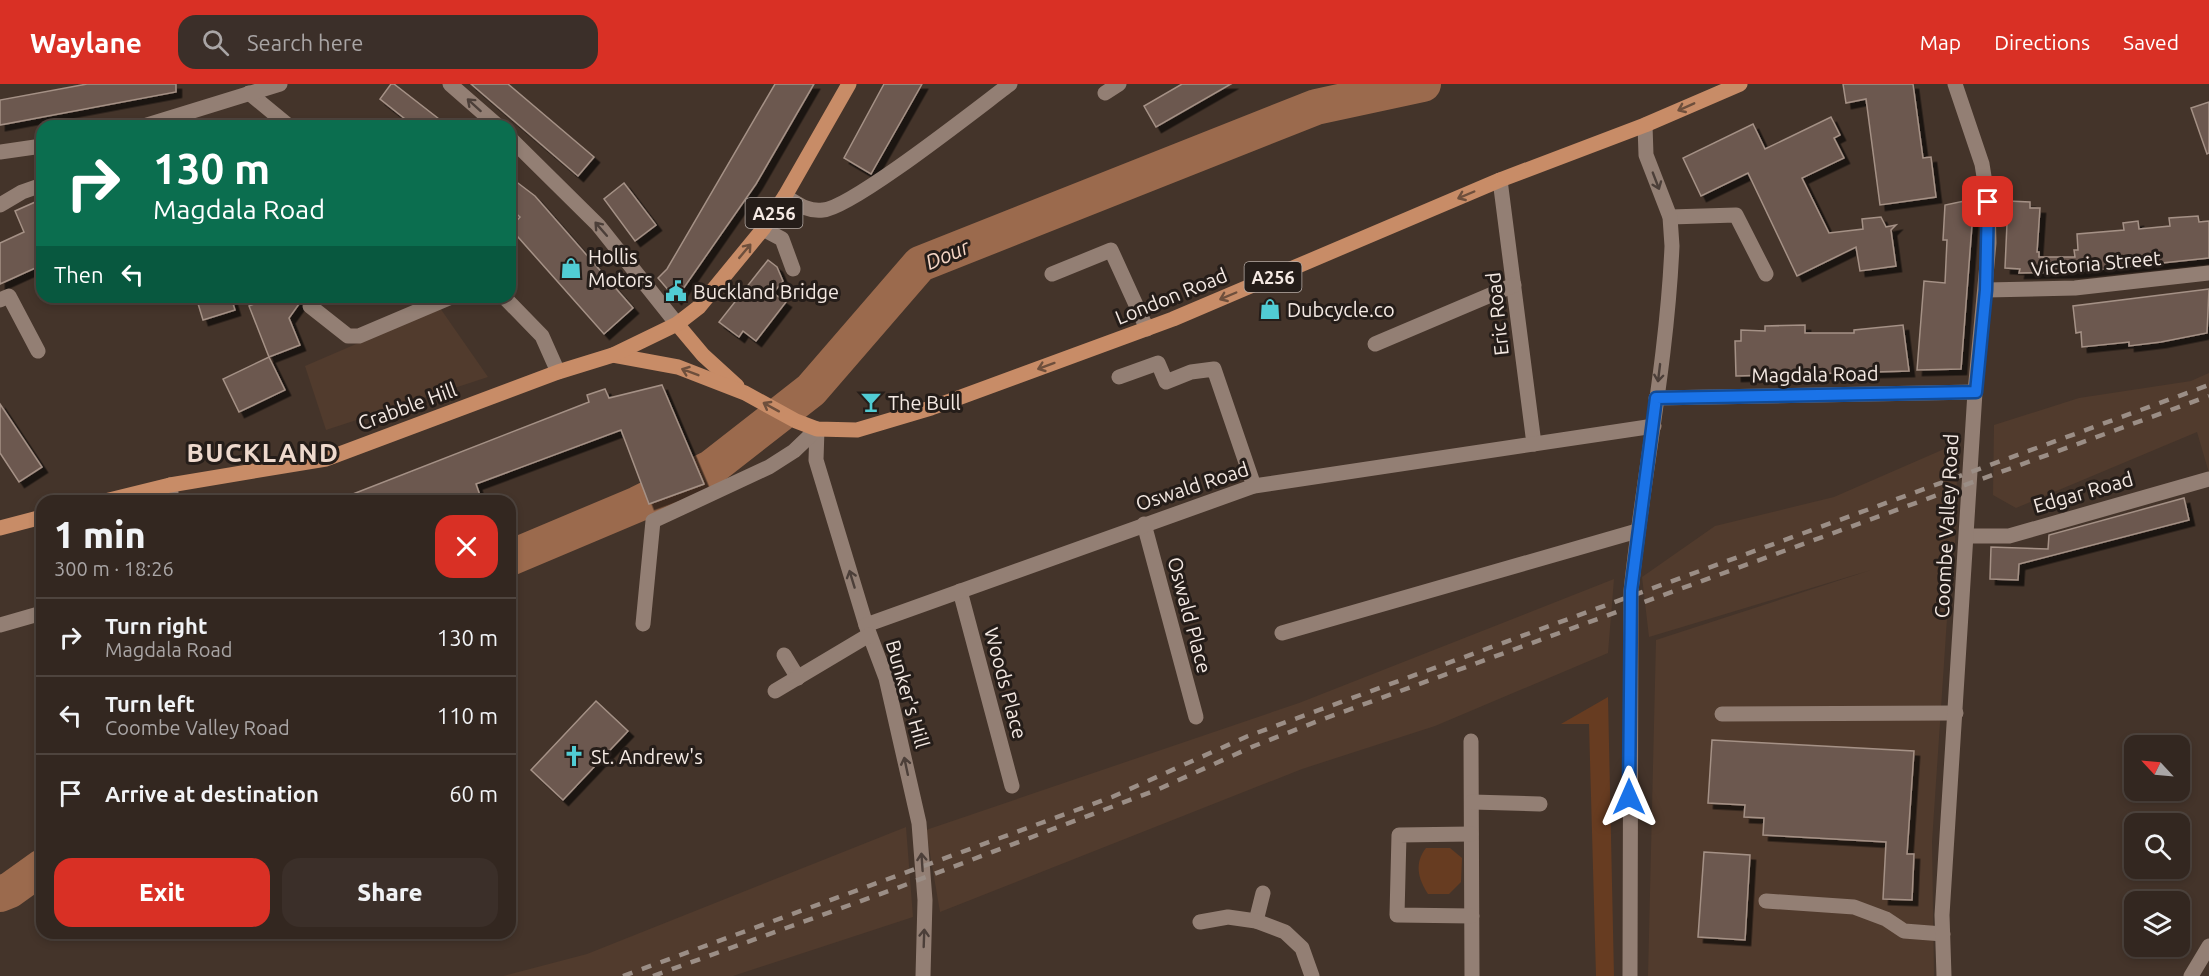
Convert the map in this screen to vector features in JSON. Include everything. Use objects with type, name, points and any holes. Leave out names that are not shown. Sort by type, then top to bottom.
[{"type":"main road","name":"A256","points":[[613,355],[677,324],[699,307],[764,229],[849,84]]},
{"type":"main road","name":"London Road","points":[[613,355],[678,367],[745,393],[796,421],[817,429],[857,430],[931,408],[1147,329],[1500,180],[1646,125],[1740,84]]},
{"type":"main road","name":"London Road","points":[[677,324],[703,356],[745,393]]},
{"type":"main road","name":"Crabble Hill","points":[[129,495],[170,485],[326,459],[558,372],[613,355]]},
{"type":"main road","points":[[0,528],[36,519]]},
{"type":"street","points":[[163,120],[279,84]]},
{"type":"street","points":[[450,84],[491,120]]},
{"type":"street","points":[[785,196],[811,211],[826,210],[858,194],[1010,84]]},
{"type":"street","points":[[1105,93],[1119,84]]},
{"type":"street","name":"Coombe Valley Road","points":[[1944,976],[1943,934],[1976,392],[1986,290],[1988,202],[1982,164],[1956,85]]},
{"type":"street","points":[[249,93],[282,120]]},
{"type":"street","points":[[1630,976],[1629,652],[1637,531],[1654,426],[1671,277],[1670,217],[1646,155],[1646,125]]},
{"type":"street","points":[[516,144],[598,225],[677,324]]},
{"type":"street","points":[[0,152],[36,147]]},
{"type":"street","name":"Eric Road","points":[[1500,180],[1533,444]]},
{"type":"street","points":[[0,205],[22,192],[36,187]]},
{"type":"street","points":[[1670,217],[1736,215],[1766,274]]},
{"type":"street","points":[[764,229],[782,239],[793,269]]},
{"type":"street","points":[[1052,274],[1111,250],[1147,329]]},
{"type":"street","name":"Victoria Street","points":[[1986,290],[2086,288],[2209,273]]},
{"type":"street","points":[[1374,344],[1514,285]]},
{"type":"street","points":[[0,300],[9,296],[38,351]]},
{"type":"street","points":[[309,306],[348,336],[359,336],[438,303]]},
{"type":"street","points":[[510,303],[542,336],[558,372]]},
{"type":"street","points":[[1119,377],[1158,363],[1166,382],[1191,372],[1214,369],[1254,486]]},
{"type":"street","name":"Magdala Road","points":[[1656,398],[1976,392]]},
{"type":"street","name":"Oswald Road","points":[[775,691],[798,678],[867,630],[960,591],[1254,486],[1654,426]]},
{"type":"street","points":[[643,624],[653,521],[769,467],[794,451],[817,429]]},
{"type":"street","name":"Bunker's Hill","points":[[817,429],[816,460],[867,630],[886,678],[919,823],[925,900],[923,976]]},
{"type":"street","name":"Edgar Road","points":[[1967,536],[2008,536],[2209,479]]},
{"type":"street","points":[[170,485],[171,495]]},
{"type":"street","name":"Oswald Place","points":[[1144,524],[1196,717]]},
{"type":"street","points":[[1282,633],[1637,531]]},
{"type":"street","name":"Woods Place","points":[[960,591],[1012,786]]},
{"type":"street","points":[[0,624],[36,615]]},
{"type":"street","points":[[784,655],[798,678]]},
{"type":"street","points":[[1722,714],[1956,713]]},
{"type":"street","points":[[1471,741],[1472,976]]},
{"type":"street","points":[[1472,802],[1540,804]]},
{"type":"street","points":[[1471,834],[1399,835],[1397,915],[1472,916]]},
{"type":"street","points":[[1256,921],[1263,893]]},
{"type":"street","points":[[1766,901],[1854,907],[1886,919],[1904,931],[1943,934]]},
{"type":"street","points":[[1200,922],[1228,917],[1256,921],[1285,932],[1302,948],[1312,976]]},
{"type":"street","points":[[2191,976],[2209,946]]},
{"type":"shaded area","points":[[440,308],[488,377],[326,430],[305,366]]},
{"type":"shaded area","points":[[2209,373],[2209,473],[2197,432],[2016,508],[1993,495],[1994,425],[2079,398],[2191,381]]},
{"type":"shaded area","points":[[1958,443],[1955,543],[1952,544],[1932,842],[1934,976],[1648,976],[1656,640],[1871,570],[1649,637],[1642,577],[1715,526],[1834,497]]},
{"type":"shaded area","points":[[1614,579],[1608,653],[1435,726],[1302,769],[940,912],[926,830],[1299,703]]},
{"type":"shaded area","points":[[1608,697],[1614,976],[1596,976],[1589,724],[1561,724]]},
{"type":"shaded area","points":[[906,827],[913,917],[733,976],[503,976],[587,954]]},
{"type":"shaded area","points":[[1426,848],[1450,848],[1462,858],[1461,882],[1449,894],[1428,894],[1425,888],[1420,877],[1419,865]]},
{"type":"building","points":[[87,84],[176,84],[176,92],[0,125],[0,100]]},
{"type":"building","points":[[391,84],[394,84],[440,120],[406,120],[380,99]]},
{"type":"building","points":[[471,84],[508,84],[594,157],[578,176],[516,123],[516,120],[513,120]]},
{"type":"building","points":[[775,84],[814,84],[756,184],[676,299],[658,278],[667,269]]},
{"type":"building","points":[[884,84],[922,84],[871,174],[844,158]]},
{"type":"building","points":[[1182,84],[1231,84],[1156,127],[1144,106]]},
{"type":"building","points":[[1843,84],[1913,84],[1923,158],[1931,157],[1936,197],[1880,205],[1866,99],[1846,103]]},
{"type":"building","points":[[2209,102],[2209,153],[2207,154],[2191,108]]},
{"type":"building","points":[[1831,117],[1840,135],[1834,138],[1844,158],[1802,178],[1829,233],[1863,229],[1862,219],[1881,217],[1886,227],[1896,225],[1891,230],[1896,266],[1860,271],[1856,247],[1797,276],[1748,173],[1701,196],[1683,158],[1753,124],[1765,149]]},
{"type":"building","name":"Hollis Motors","points":[[516,182],[535,196],[633,308],[604,334],[516,235],[516,221],[520,217],[516,213]]},
{"type":"building","points":[[624,183],[656,225],[635,241],[604,199]]},
{"type":"building","points":[[1974,199],[1961,369],[1917,370],[1924,281],[1945,283],[1947,240],[1943,240],[1945,205]]},
{"type":"building","points":[[2008,201],[2030,202],[2030,208],[2040,208],[2037,252],[2039,252],[2039,257],[2075,257],[2074,250],[2078,250],[2077,234],[2124,230],[2123,223],[2138,221],[2139,229],[2170,226],[2169,218],[2198,216],[2199,222],[2209,221],[2209,258],[2077,272],[2019,273],[2020,269],[2005,268]]},
{"type":"building","points":[[36,202],[36,268],[0,284],[0,243],[24,232],[15,211]]},
{"type":"building","points":[[768,260],[777,267],[783,281],[773,293],[786,302],[756,341],[743,331],[739,337],[719,322]]},
{"type":"building","points":[[2209,289],[2207,333],[2129,346],[2129,342],[2082,347],[2081,332],[2076,333],[2073,306]]},
{"type":"building","points":[[198,303],[233,303],[235,310],[203,320]]},
{"type":"building","points":[[257,303],[300,303],[289,318],[300,345],[269,357],[249,306]]},
{"type":"building","points":[[1805,325],[1805,333],[1854,333],[1854,330],[1903,325],[1909,371],[1736,376],[1735,341],[1741,341],[1741,330],[1765,331],[1765,326]]},
{"type":"building","points":[[269,357],[285,390],[239,412],[223,379]]},
{"type":"building","points":[[662,385],[704,484],[649,504],[621,430],[476,484],[480,495],[350,495],[589,402],[587,395],[605,389],[609,398]]},
{"type":"building","points":[[0,404],[42,467],[19,482],[0,453]]},
{"type":"building","points":[[2184,498],[2189,520],[2019,564],[2018,580],[1990,579],[1991,547],[2048,549],[2049,535]]},
{"type":"building","name":"St. Andrew's","points":[[596,701],[628,731],[563,800],[531,770]]},
{"type":"building","points":[[1712,740],[1914,751],[1907,854],[1914,854],[1912,900],[1883,899],[1886,842],[1763,835],[1764,818],[1744,817],[1745,805],[1708,803]]},
{"type":"building","points":[[1704,852],[1750,855],[1745,940],[1698,937]]},
{"type":"waterway","name":"Dour","points":[[516,555],[638,504],[711,468],[811,390],[920,264],[1316,107],[1423,84]]},
{"type":"waterway","name":"Dour","points":[[0,894],[10,890],[36,871]]},
{"type":"railway","points":[[623,976],[1112,797],[1248,736],[2209,385]]},
{"type":"railway","points":[[653,976],[897,888],[1159,789],[1254,746],[1318,721],[2209,396]]},
{"type":"place","name":"Hollis Motors","points":[[571,268]]},
{"type":"place","name":"Buckland Bridge","points":[[676,291]]},
{"type":"place","name":"Dubcycle.co","points":[[1270,309]]},
{"type":"place","name":"The Bull","points":[[871,402]]},
{"type":"place","name":"St. Andrew's","points":[[574,756]]},
{"type":"district","name":"BUCKLAND","points":[[263,452]]},
{"type":"route","points":[[1629,797],[1631,591],[1656,398],[1976,392],[1989,243],[1988,202]]}]
